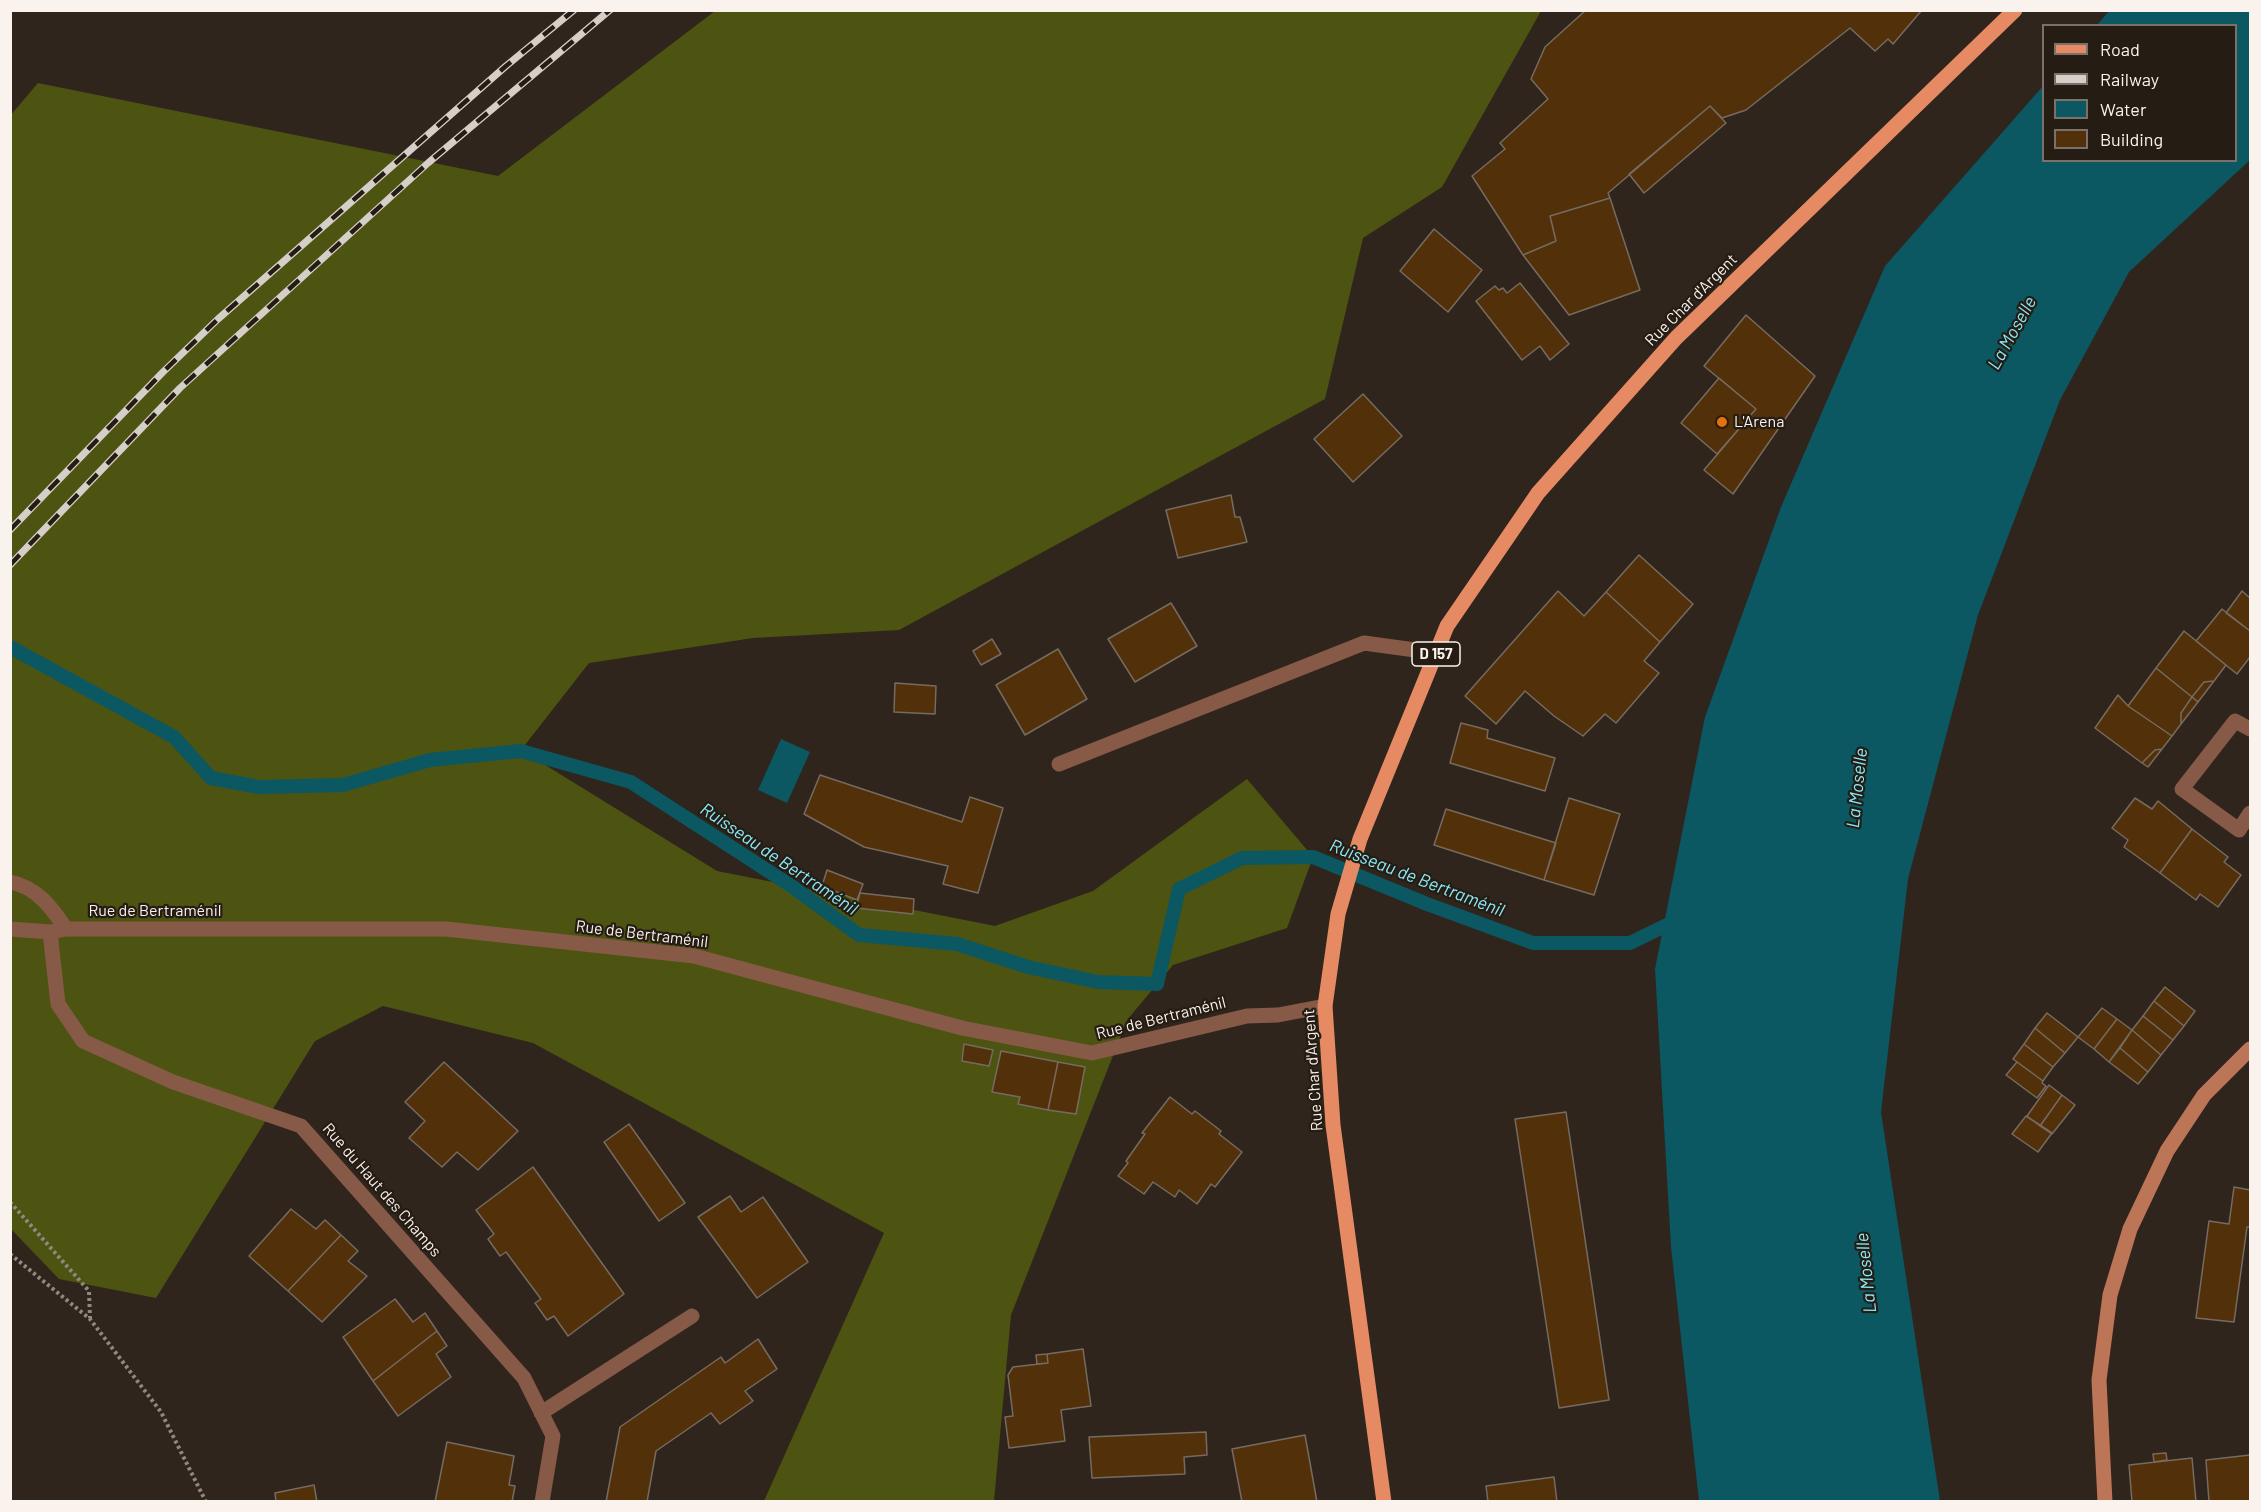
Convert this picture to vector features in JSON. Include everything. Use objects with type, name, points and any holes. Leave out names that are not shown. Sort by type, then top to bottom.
[{"type":"main road","name":"Rue Char d'Argent","points":[[1384,1502],[1334,1125],[1325,1006],[1338,914],[1360,839],[1447,626],[1538,493],[1676,338],[2015,10]]},
{"type":"street","points":[[1059,764],[1364,643],[1437,652]]},
{"type":"street","points":[[2250,729],[2235,721],[2182,789],[2239,830],[2250,813]]},
{"type":"street","points":[[10,882],[20,884],[47,901],[66,929]]},
{"type":"street","name":"Rue de Bertraménil","points":[[10,928],[50,932],[66,929],[446,929],[694,956],[962,1028],[1092,1053],[1247,1016],[1278,1015],[1325,1006]]},
{"type":"street","name":"Rue du Haut des Champs","points":[[50,932],[58,1004],[83,1041],[173,1082],[302,1126],[524,1378],[553,1436],[542,1502]]},
{"type":"street","points":[[2105,1502],[2099,1380],[2110,1295],[2130,1229],[2173,1141],[2204,1095],[2250,1049]]},
{"type":"street","points":[[542,1413],[692,1316]]},
{"type":"path","points":[[10,1202],[89,1292],[90,1319]]},
{"type":"path","points":[[10,1254],[90,1319],[161,1412],[206,1502]]},
{"type":"green space","points":[[715,11],[1541,11],[1442,187],[1363,238],[1325,399],[899,630],[753,638],[589,663],[521,750],[717,871],[995,926],[1093,891],[1247,779],[1313,857],[1287,928],[1173,965],[1127,1020],[1011,1315],[994,1501],[764,1501],[884,1233],[533,1043],[383,1006],[315,1041],[156,1298],[59,1279],[11,1229],[10,116],[38,83],[498,176]]},
{"type":"water","name":"La Moselle","points":[[2110,10],[2250,11],[2250,160],[2129,272],[2060,400],[1978,615],[1908,879],[1881,1112],[1940,1501],[1699,1501],[1671,1247],[1655,969],[1705,717],[1781,507],[1885,266],[2042,87],[2042,162],[2237,162],[2237,24],[2098,24]]},
{"type":"water","points":[[781,739],[810,752],[787,803],[758,790]]},
{"type":"building","points":[[1586,10],[1922,10],[1893,44],[1888,39],[1875,51],[1850,28],[1746,110],[1722,118],[1710,106],[1608,193],[1610,198],[1550,216],[1556,241],[1523,255],[1472,176],[1505,149],[1500,143],[1548,99],[1531,79],[1545,47]]},
{"type":"building","points":[[1710,106],[1726,123],[1644,193],[1629,174]]},
{"type":"building","points":[[1610,198],[1640,290],[1569,315],[1523,255],[1556,241],[1550,216]]},
{"type":"building","points":[[1434,229],[1482,270],[1448,312],[1400,271]]},
{"type":"building","points":[[1520,283],[1569,344],[1550,360],[1540,346],[1522,360],[1476,301],[1495,286],[1499,290],[1503,288],[1507,293]]},
{"type":"building","points":[[1746,315],[1815,376],[1733,494],[1704,470],[1756,409],[1704,366]]},
{"type":"building","points":[[1719,378],[1756,409],[1717,454],[1681,423]]},
{"type":"building","points":[[1363,394],[1402,436],[1353,482],[1314,439]]},
{"type":"building","points":[[1231,495],[1235,517],[1240,517],[1247,542],[1178,558],[1166,510]]},
{"type":"building","points":[[1639,555],[1693,604],[1660,642],[1606,592]]},
{"type":"building","points":[[1558,591],[1584,616],[1606,592],[1660,642],[1644,661],[1659,673],[1616,723],[1605,714],[1583,736],[1554,716],[1525,691],[1496,724],[1465,696]]},
{"type":"building","points":[[2242,591],[2250,598],[2250,631],[2226,613]]},
{"type":"building","points":[[1171,603],[1197,646],[1135,682],[1108,639]]},
{"type":"building","points":[[2222,609],[2250,631],[2250,657],[2237,674],[2196,641]]},
{"type":"building","points":[[2184,631],[2226,665],[2214,681],[2204,682],[2192,697],[2156,668]]},
{"type":"building","points":[[992,639],[1001,654],[981,665],[973,651]]},
{"type":"building","points":[[1058,649],[1087,699],[1025,735],[996,685]]},
{"type":"building","points":[[2156,668],[2192,697],[2181,713],[2181,724],[2172,736],[2128,706]]},
{"type":"building","points":[[2214,681],[2198,702],[2192,697],[2204,682]]},
{"type":"building","points":[[895,683],[936,686],[935,714],[894,712]]},
{"type":"building","points":[[2118,695],[2128,706],[2172,736],[2162,749],[2155,750],[2142,763],[2095,728]]},
{"type":"building","points":[[2192,697],[2198,702],[2181,724],[2181,713]]},
{"type":"building","points":[[1461,723],[1488,730],[1487,738],[1555,758],[1545,791],[1450,763]]},
{"type":"building","points":[[2162,749],[2148,767],[2142,763],[2155,750]]},
{"type":"building","points":[[820,775],[962,822],[970,797],[1003,808],[978,893],[943,884],[948,866],[864,847],[804,814]]},
{"type":"building","points":[[1569,798],[1620,814],[1594,895],[1544,880]]},
{"type":"building","points":[[2135,798],[2152,809],[2158,801],[2192,829],[2160,873],[2124,847],[2128,840],[2112,828]]},
{"type":"building","points":[[1446,809],[1556,843],[1544,880],[1434,845]]},
{"type":"building","points":[[2192,829],[2228,857],[2224,862],[2241,875],[2218,907],[2200,894],[2196,900],[2160,873]]},
{"type":"building","points":[[827,870],[863,884],[857,900],[822,886]]},
{"type":"building","points":[[860,893],[914,899],[913,914],[856,908]]},
{"type":"building","points":[[2165,987],[2195,1011],[2184,1026],[2154,1001]]},
{"type":"building","points":[[2154,1001],[2184,1026],[2173,1040],[2143,1016]]},
{"type":"building","points":[[2102,1008],[2117,1019],[2094,1049],[2078,1037]]},
{"type":"building","points":[[2047,1013],[2078,1037],[2065,1053],[2035,1028]]},
{"type":"building","points":[[2143,1016],[2173,1040],[2161,1055],[2132,1030]]},
{"type":"building","points":[[2117,1019],[2132,1030],[2109,1062],[2094,1049]]},
{"type":"building","points":[[2035,1028],[2065,1053],[2053,1067],[2024,1044]]},
{"type":"building","points":[[2132,1030],[2161,1055],[2148,1072],[2120,1048]]},
{"type":"building","points":[[964,1044],[993,1050],[989,1066],[962,1061]]},
{"type":"building","points":[[2024,1044],[2053,1067],[2043,1081],[2013,1059]]},
{"type":"building","points":[[2120,1048],[2148,1072],[2138,1084],[2109,1062]]},
{"type":"building","points":[[1001,1051],[1058,1062],[1048,1110],[1018,1104],[1020,1097],[992,1092]]},
{"type":"building","points":[[444,1062],[518,1131],[478,1170],[457,1152],[442,1167],[409,1138],[425,1121],[405,1102]]},
{"type":"building","points":[[1058,1062],[1085,1067],[1076,1114],[1048,1110]]},
{"type":"building","points":[[2017,1062],[2043,1081],[2042,1083],[2046,1086],[2037,1098],[2006,1075]]},
{"type":"building","points":[[2049,1085],[2062,1095],[2040,1126],[2027,1116]]},
{"type":"building","points":[[2062,1095],[2075,1105],[2052,1134],[2040,1126]]},
{"type":"building","points":[[1170,1097],[1192,1114],[1195,1111],[1221,1131],[1219,1134],[1242,1152],[1215,1187],[1211,1184],[1197,1204],[1179,1190],[1175,1197],[1153,1182],[1144,1194],[1118,1176],[1145,1134],[1142,1133]]},
{"type":"building","points":[[1566,1112],[1609,1400],[1559,1408],[1515,1119]]},
{"type":"building","points":[[2026,1116],[2052,1133],[2038,1152],[2012,1134]]},
{"type":"building","points":[[629,1124],[685,1203],[659,1221],[604,1142]]},
{"type":"building","points":[[533,1167],[624,1294],[568,1336],[554,1316],[547,1320],[535,1303],[541,1299],[506,1252],[500,1256],[488,1239],[494,1234],[476,1210]]},
{"type":"building","points":[[2234,1187],[2250,1190],[2250,1227],[2247,1227],[2234,1322],[2196,1318],[2209,1221],[2229,1224]]},
{"type":"building","points":[[730,1196],[741,1212],[763,1197],[808,1262],[757,1298],[698,1217]]},
{"type":"building","points":[[291,1209],[316,1229],[325,1220],[341,1235],[288,1291],[249,1256]]},
{"type":"building","points":[[341,1235],[358,1251],[348,1261],[367,1276],[322,1322],[288,1291]]},
{"type":"building","points":[[395,1299],[413,1322],[425,1313],[437,1331],[373,1381],[343,1337]]},
{"type":"building","points":[[437,1331],[447,1346],[436,1354],[451,1377],[398,1416],[373,1381]]},
{"type":"building","points":[[758,1339],[777,1369],[745,1391],[753,1401],[720,1424],[711,1413],[656,1451],[647,1502],[606,1502],[620,1427],[721,1357],[725,1363]]},
{"type":"building","points":[[1083,1349],[1091,1406],[1061,1410],[1065,1441],[1009,1448],[1005,1417],[1013,1416],[1008,1375],[1013,1367],[1048,1363],[1047,1354]]},
{"type":"building","points":[[1047,1354],[1048,1363],[1037,1364],[1036,1355]]},
{"type":"building","points":[[1206,1432],[1207,1455],[1184,1457],[1185,1474],[1092,1478],[1089,1437]]},
{"type":"building","points":[[1305,1435],[1317,1502],[1242,1502],[1232,1449]]},
{"type":"building","points":[[447,1442],[514,1456],[509,1485],[515,1486],[512,1502],[435,1502]]},
{"type":"building","points":[[2166,1453],[2167,1460],[2154,1462],[2153,1454]]},
{"type":"building","points":[[2250,1455],[2250,1502],[2209,1502],[2206,1460]]},
{"type":"building","points":[[2192,1458],[2196,1502],[2132,1502],[2129,1465]]},
{"type":"building","points":[[1554,1477],[1557,1502],[1488,1502],[1486,1486]]},
{"type":"building","points":[[314,1485],[317,1502],[276,1502],[275,1493]]},
{"type":"waterway","name":"Ruisseau de Bertraménil","points":[[10,647],[174,737],[211,778],[259,787],[343,785],[430,760],[521,751],[631,782],[790,885],[859,935],[957,944],[1028,967],[1098,982],[1157,984],[1179,889],[1242,858],[1313,857],[1427,904],[1533,943],[1630,943],[1679,919]]},
{"type":"railway","points":[[10,530],[163,372],[218,319],[506,66],[574,10]]},
{"type":"railway","points":[[10,565],[180,388],[428,163],[610,10]]},
{"type":"place","name":"L'Arena","points":[[1722,422]]}]
